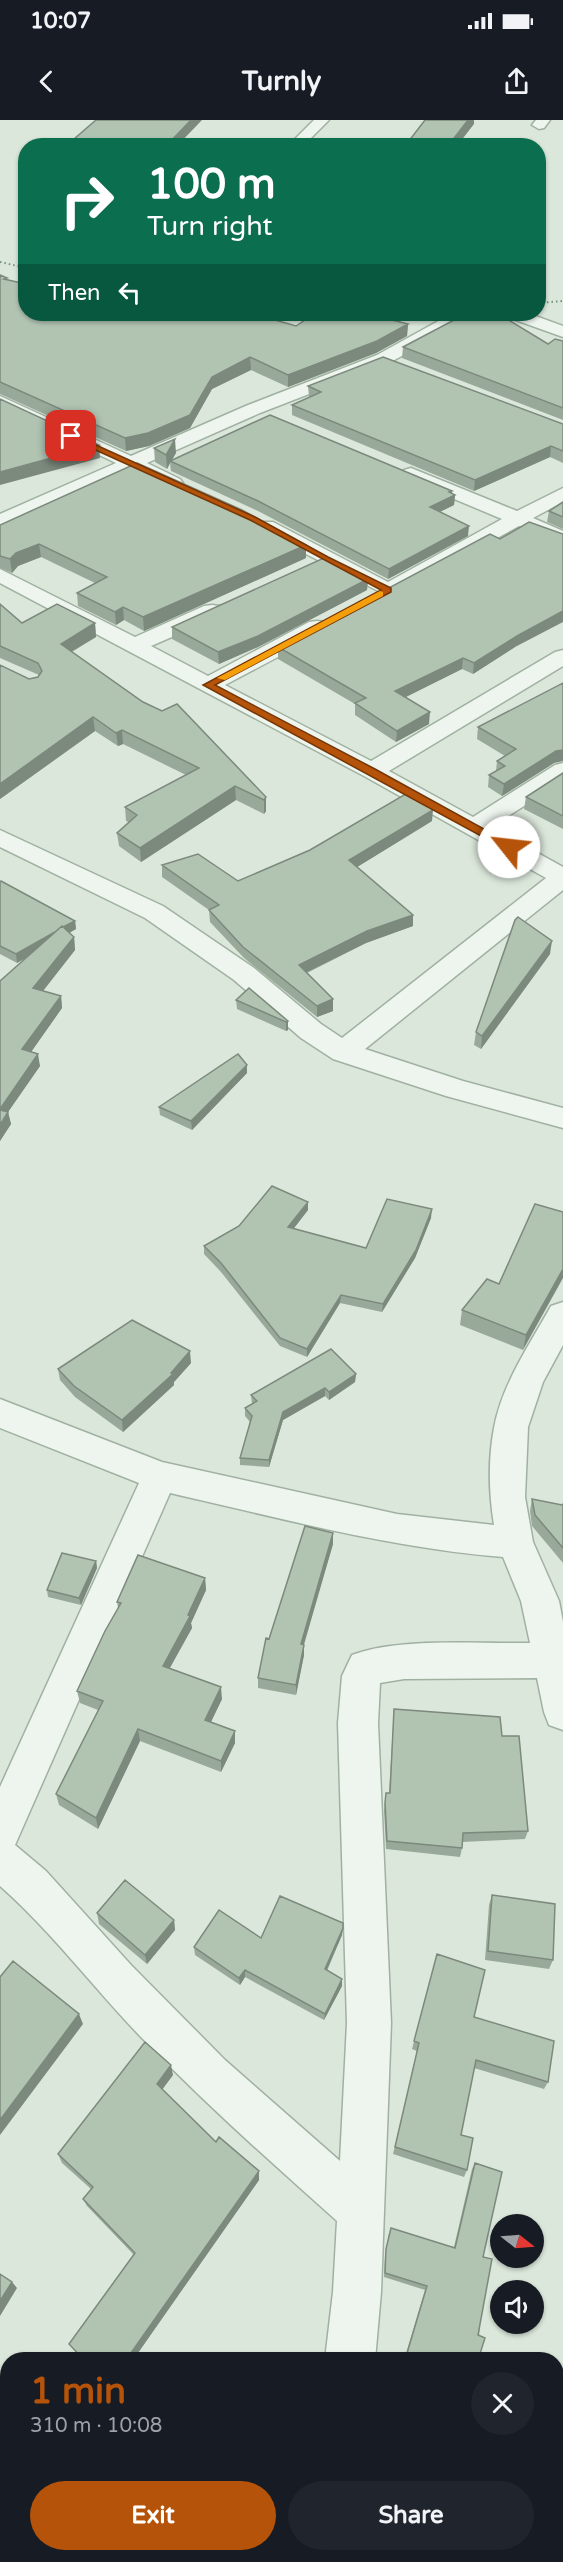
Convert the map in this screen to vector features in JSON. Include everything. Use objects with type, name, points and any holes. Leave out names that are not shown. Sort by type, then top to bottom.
[{"type":"street","points":[[303,138],[322,120]]},
{"type":"street","points":[[0,521],[254,410],[382,359],[455,321]]},
{"type":"street","points":[[534,321],[563,332]]},
{"type":"street","points":[[382,359],[404,367]]},
{"type":"street","points":[[0,401],[130,464],[191,490]]},
{"type":"street","points":[[254,410],[276,418]]},
{"type":"street","points":[[396,468],[563,538]]},
{"type":"street","points":[[366,601],[563,494]]},
{"type":"street","points":[[252,518],[325,559],[388,590]]},
{"type":"street","points":[[304,569],[325,559]]},
{"type":"street","points":[[0,575],[372,771],[563,877],[343,1052]]},
{"type":"street","points":[[133,646],[230,603]]},
{"type":"street","points":[[208,685],[335,618]]},
{"type":"street","points":[[372,771],[563,657]]},
{"type":"street","points":[[473,828],[563,770]]},
{"type":"street","points":[[0,837],[154,912],[244,974],[311,1031],[343,1052],[456,1089],[563,1118]]},
{"type":"street","points":[[563,1315],[527,1381],[511,1427],[507,1497],[515,1542],[551,1608],[553,1660],[563,1712]]},
{"type":"street","points":[[0,1413],[160,1476],[397,1529],[450,1537],[515,1542]]},
{"type":"street","points":[[0,1833],[160,1476]]},
{"type":"street","points":[[351,2352],[357,2292],[369,2023],[358,1723],[362,1676],[366,1667],[404,1662],[553,1660]]},
{"type":"street","points":[[0,1859],[31,1886],[116,1980],[209,2076],[361,2211]]},
{"type":"building","points":[[96,120],[191,120],[174,138],[75,138]]},
{"type":"building","points":[[425,120],[468,120],[454,138],[411,138]]},
{"type":"building","points":[[0,275],[7,278],[4,279],[18,282],[18,321],[278,321],[296,326],[304,321],[396,321],[408,324],[377,341],[288,375],[250,357],[212,377],[190,415],[148,433],[125,438],[0,382]]},
{"type":"building","points":[[452,321],[510,321],[548,344],[555,339],[563,341],[563,408],[403,347]]},
{"type":"building","points":[[383,357],[563,424],[563,451],[551,446],[475,480],[292,405],[321,392],[308,386]]},
{"type":"building","points":[[0,399],[99,445],[0,472]]},
{"type":"building","points":[[270,415],[452,491],[449,492],[455,495],[430,507],[469,526],[389,569],[258,501],[170,461]]},
{"type":"building","points":[[175,439],[166,455],[154,448]]},
{"type":"building","points":[[137,463],[242,510],[306,545],[143,617],[123,607],[115,612],[77,593],[107,577],[39,544],[16,553],[10,559],[0,556],[0,525]]},
{"type":"building","points":[[563,502],[563,517],[549,511]]},
{"type":"building","points":[[529,522],[563,534],[563,611],[474,663],[463,658],[395,691],[430,712],[397,731],[355,703],[366,698],[278,647],[490,534],[500,539]]},
{"type":"building","points":[[326,557],[368,579],[258,636],[218,652],[172,627]]},
{"type":"building","points":[[0,604],[22,623],[57,604],[95,623],[61,644],[143,702],[162,711],[177,704],[266,797],[264,800],[235,786],[140,848],[117,833],[137,815],[125,807],[199,768],[122,730],[116,733],[93,717],[0,784],[0,665],[29,679],[38,677],[42,671],[38,663],[0,646]]},
{"type":"building","points":[[563,683],[563,750],[556,751],[504,784],[489,775],[505,766],[497,761],[516,749],[478,727]]},
{"type":"building","points":[[563,773],[563,816],[526,797]]},
{"type":"building","points":[[409,792],[428,802],[433,810],[349,860],[413,915],[367,931],[299,965],[333,999],[317,1006],[243,947],[209,910],[219,905],[162,865],[198,854],[238,881],[310,850]]},
{"type":"building","points":[[1,881],[75,921],[62,926],[16,954],[0,946]]},
{"type":"building","points":[[518,917],[552,941],[482,1036],[476,1032]]},
{"type":"building","points":[[62,926],[74,937],[33,988],[61,996],[22,1049],[38,1054],[0,1109],[0,981]]},
{"type":"building","points":[[249,988],[288,1021],[236,1000]]},
{"type":"building","points":[[238,1054],[247,1065],[191,1121],[159,1107]]},
{"type":"building","points":[[0,1110],[8,1112],[0,1125]]},
{"type":"building","points":[[272,1186],[308,1202],[288,1227],[366,1248],[387,1199],[432,1209],[416,1250],[383,1304],[341,1295],[307,1349],[280,1338],[221,1263],[204,1246],[239,1226]]},
{"type":"building","points":[[535,1204],[563,1212],[563,1269],[526,1335],[462,1310],[487,1279],[499,1284]]},
{"type":"building","points":[[132,1320],[190,1351],[171,1373],[173,1374],[122,1420],[74,1386],[58,1369]]},
{"type":"building","points":[[331,1349],[356,1374],[329,1392],[325,1388],[283,1412],[269,1460],[240,1458],[252,1416],[245,1408],[257,1401],[251,1395]]},
{"type":"building","points":[[532,1499],[563,1504],[563,1548],[535,1515]]},
{"type":"building","points":[[305,1526],[333,1533],[301,1644],[304,1645],[296,1685],[258,1678],[266,1638],[269,1639]]},
{"type":"building","points":[[62,1553],[96,1561],[79,1598],[47,1590]]},
{"type":"building","points":[[138,1555],[205,1578],[188,1615],[190,1616],[163,1666],[221,1687],[205,1720],[235,1731],[221,1761],[138,1729],[96,1818],[56,1794],[103,1701],[77,1691],[121,1603],[117,1602]]},
{"type":"building","points":[[394,1709],[500,1717],[502,1736],[519,1736],[528,1831],[463,1833],[462,1848],[387,1841],[385,1803],[386,1793],[390,1793]]},
{"type":"building","points":[[125,1880],[174,1920],[145,1955],[97,1913]]},
{"type":"building","points":[[492,1895],[555,1904],[553,1960],[488,1951]]},
{"type":"building","points":[[280,1896],[343,1923],[343,1928],[325,1969],[342,1979],[325,2014],[245,1970],[239,1978],[194,1947],[219,1910],[261,1938]]},
{"type":"building","points":[[437,1954],[485,1970],[474,2017],[554,2041],[548,2082],[476,2060],[461,2135],[473,2138],[467,2170],[395,2147],[419,2043],[414,2041]]},
{"type":"building","points":[[13,1961],[79,2014],[0,2120],[0,1977]]},
{"type":"building","points":[[145,2042],[171,2065],[157,2084],[216,2142],[219,2137],[259,2171],[132,2352],[76,2352],[69,2344],[135,2253],[83,2199],[93,2187],[58,2154]]},
{"type":"building","points":[[475,2163],[502,2172],[493,2214],[490,2214],[490,2226],[483,2257],[490,2259],[490,2268],[478,2335],[485,2338],[481,2352],[407,2352],[427,2286],[385,2273],[386,2249],[391,2228],[455,2248]]},
{"type":"building","points":[[0,2274],[12,2282],[0,2301]]},
{"type":"railway","points":[[0,262],[18,266]]},
{"type":"railway","points":[[546,302],[563,301]]},
{"type":"slow traffic","points":[[222,678],[380,594]]},
{"type":"route","points":[[71,436],[252,518],[325,559],[388,590],[208,685],[372,771],[509,847]]}]
